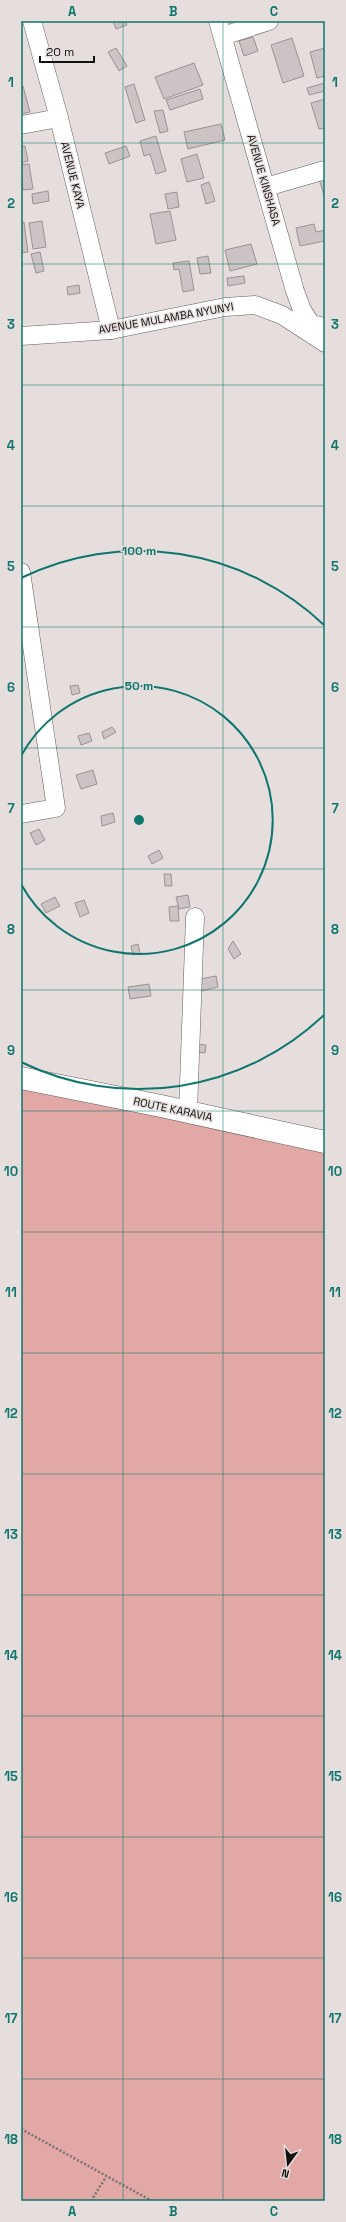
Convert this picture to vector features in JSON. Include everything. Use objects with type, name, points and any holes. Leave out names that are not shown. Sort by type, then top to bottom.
[{"type":"street","name":"AVENUE KAYA","points":[[32,21],[111,330]]},
{"type":"street","points":[[221,28],[270,21]]},
{"type":"street","name":"AVENUE KINSHASA","points":[[221,28],[302,310],[311,324],[325,327]]},
{"type":"street","points":[[21,125],[58,118]]},
{"type":"street","points":[[266,187],[325,170]]},
{"type":"street","name":"AVENUE MULAMBA NYUNYI","points":[[21,336],[111,330],[225,306],[255,305],[282,315],[325,343]]},
{"type":"street","points":[[21,572],[26,636],[56,808],[21,814]]},
{"type":"street","points":[[188,1112],[195,917]]},
{"type":"street","name":"ROUTE KARAVIA","points":[[21,1078],[325,1142]]},
{"type":"path","points":[[21,2129],[152,2201]]},
{"type":"path","points":[[91,2201],[106,2177]]},
{"type":"shaded area","points":[[21,1085],[325,1149],[325,2201],[21,2201]]},
{"type":"building","points":[[113,21],[125,21],[127,25],[116,29]]},
{"type":"building","points":[[253,37],[258,51],[244,56],[239,41]]},
{"type":"building","points":[[292,38],[304,76],[283,83],[271,45]]},
{"type":"building","points":[[116,48],[127,66],[119,71],[108,52]]},
{"type":"building","points":[[325,48],[325,76],[317,78],[310,52]]},
{"type":"building","points":[[194,63],[203,85],[164,99],[155,77]]},
{"type":"building","points":[[325,83],[325,91],[309,95],[307,88]]},
{"type":"building","points":[[134,84],[145,120],[136,123],[125,87]]},
{"type":"building","points":[[23,86],[30,112],[21,114],[21,87]]},
{"type":"building","points":[[200,89],[203,99],[170,110],[166,100]]},
{"type":"building","points":[[325,99],[325,128],[319,129],[311,103]]},
{"type":"building","points":[[163,110],[168,131],[160,133],[154,111]]},
{"type":"building","points":[[221,124],[225,140],[188,149],[184,132]]},
{"type":"building","points":[[156,136],[166,171],[156,174],[150,154],[144,156],[140,141]]},
{"type":"building","points":[[21,146],[25,146],[28,161],[21,163]]},
{"type":"building","points":[[126,146],[130,156],[109,164],[105,153]]},
{"type":"building","points":[[197,154],[204,178],[187,182],[181,159]]},
{"type":"building","points":[[29,164],[33,189],[23,190],[21,165]]},
{"type":"building","points":[[325,173],[325,199],[318,175]]},
{"type":"building","points":[[209,182],[215,201],[206,204],[201,185]]},
{"type":"building","points":[[48,191],[49,201],[33,204],[32,194]]},
{"type":"building","points":[[177,192],[179,207],[168,209],[165,194]]},
{"type":"building","points":[[170,211],[176,240],[156,244],[150,214]]},
{"type":"building","points":[[42,221],[46,247],[33,249],[29,223]]},
{"type":"building","points":[[24,222],[28,252],[21,253],[21,223]]},
{"type":"building","points":[[314,224],[316,232],[325,230],[325,241],[300,246],[296,228]]},
{"type":"building","points":[[251,244],[257,264],[230,271],[225,250]]},
{"type":"building","points":[[40,252],[44,271],[36,273],[31,254]]},
{"type":"building","points":[[208,256],[211,273],[200,274],[197,258]]},
{"type":"building","points":[[189,261],[194,290],[183,292],[179,269],[174,270],[173,263]]},
{"type":"building","points":[[244,276],[245,283],[228,286],[227,278]]},
{"type":"building","points":[[79,285],[80,293],[68,295],[67,287]]},
{"type":"building","points":[[78,685],[80,693],[72,695],[70,686]]},
{"type":"building","points":[[112,727],[116,732],[104,739],[102,732]]},
{"type":"building","points":[[89,733],[92,741],[81,745],[78,736]]},
{"type":"building","points":[[93,770],[97,784],[81,789],[76,775]]},
{"type":"building","points":[[113,813],[115,822],[102,826],[101,816]]},
{"type":"building","points":[[39,829],[45,840],[36,845],[30,833]]},
{"type":"building","points":[[159,850],[163,858],[152,864],[148,856]]},
{"type":"building","points":[[164,874],[171,874],[172,886],[165,886]]},
{"type":"building","points":[[188,895],[190,907],[179,909],[176,897]]},
{"type":"building","points":[[55,897],[60,906],[46,913],[41,904]]},
{"type":"building","points":[[84,900],[89,913],[80,917],[75,903]]},
{"type":"building","points":[[178,906],[179,921],[170,921],[169,907]]},
{"type":"building","points":[[233,941],[241,954],[234,959],[228,949]]},
{"type":"building","points":[[138,944],[140,953],[133,955],[131,946]]},
{"type":"building","points":[[216,976],[218,987],[202,991],[200,979]]},
{"type":"building","points":[[149,984],[151,996],[130,999],[128,987]]},
{"type":"building","points":[[196,1044],[206,1045],[205,1053],[195,1052]]}]
